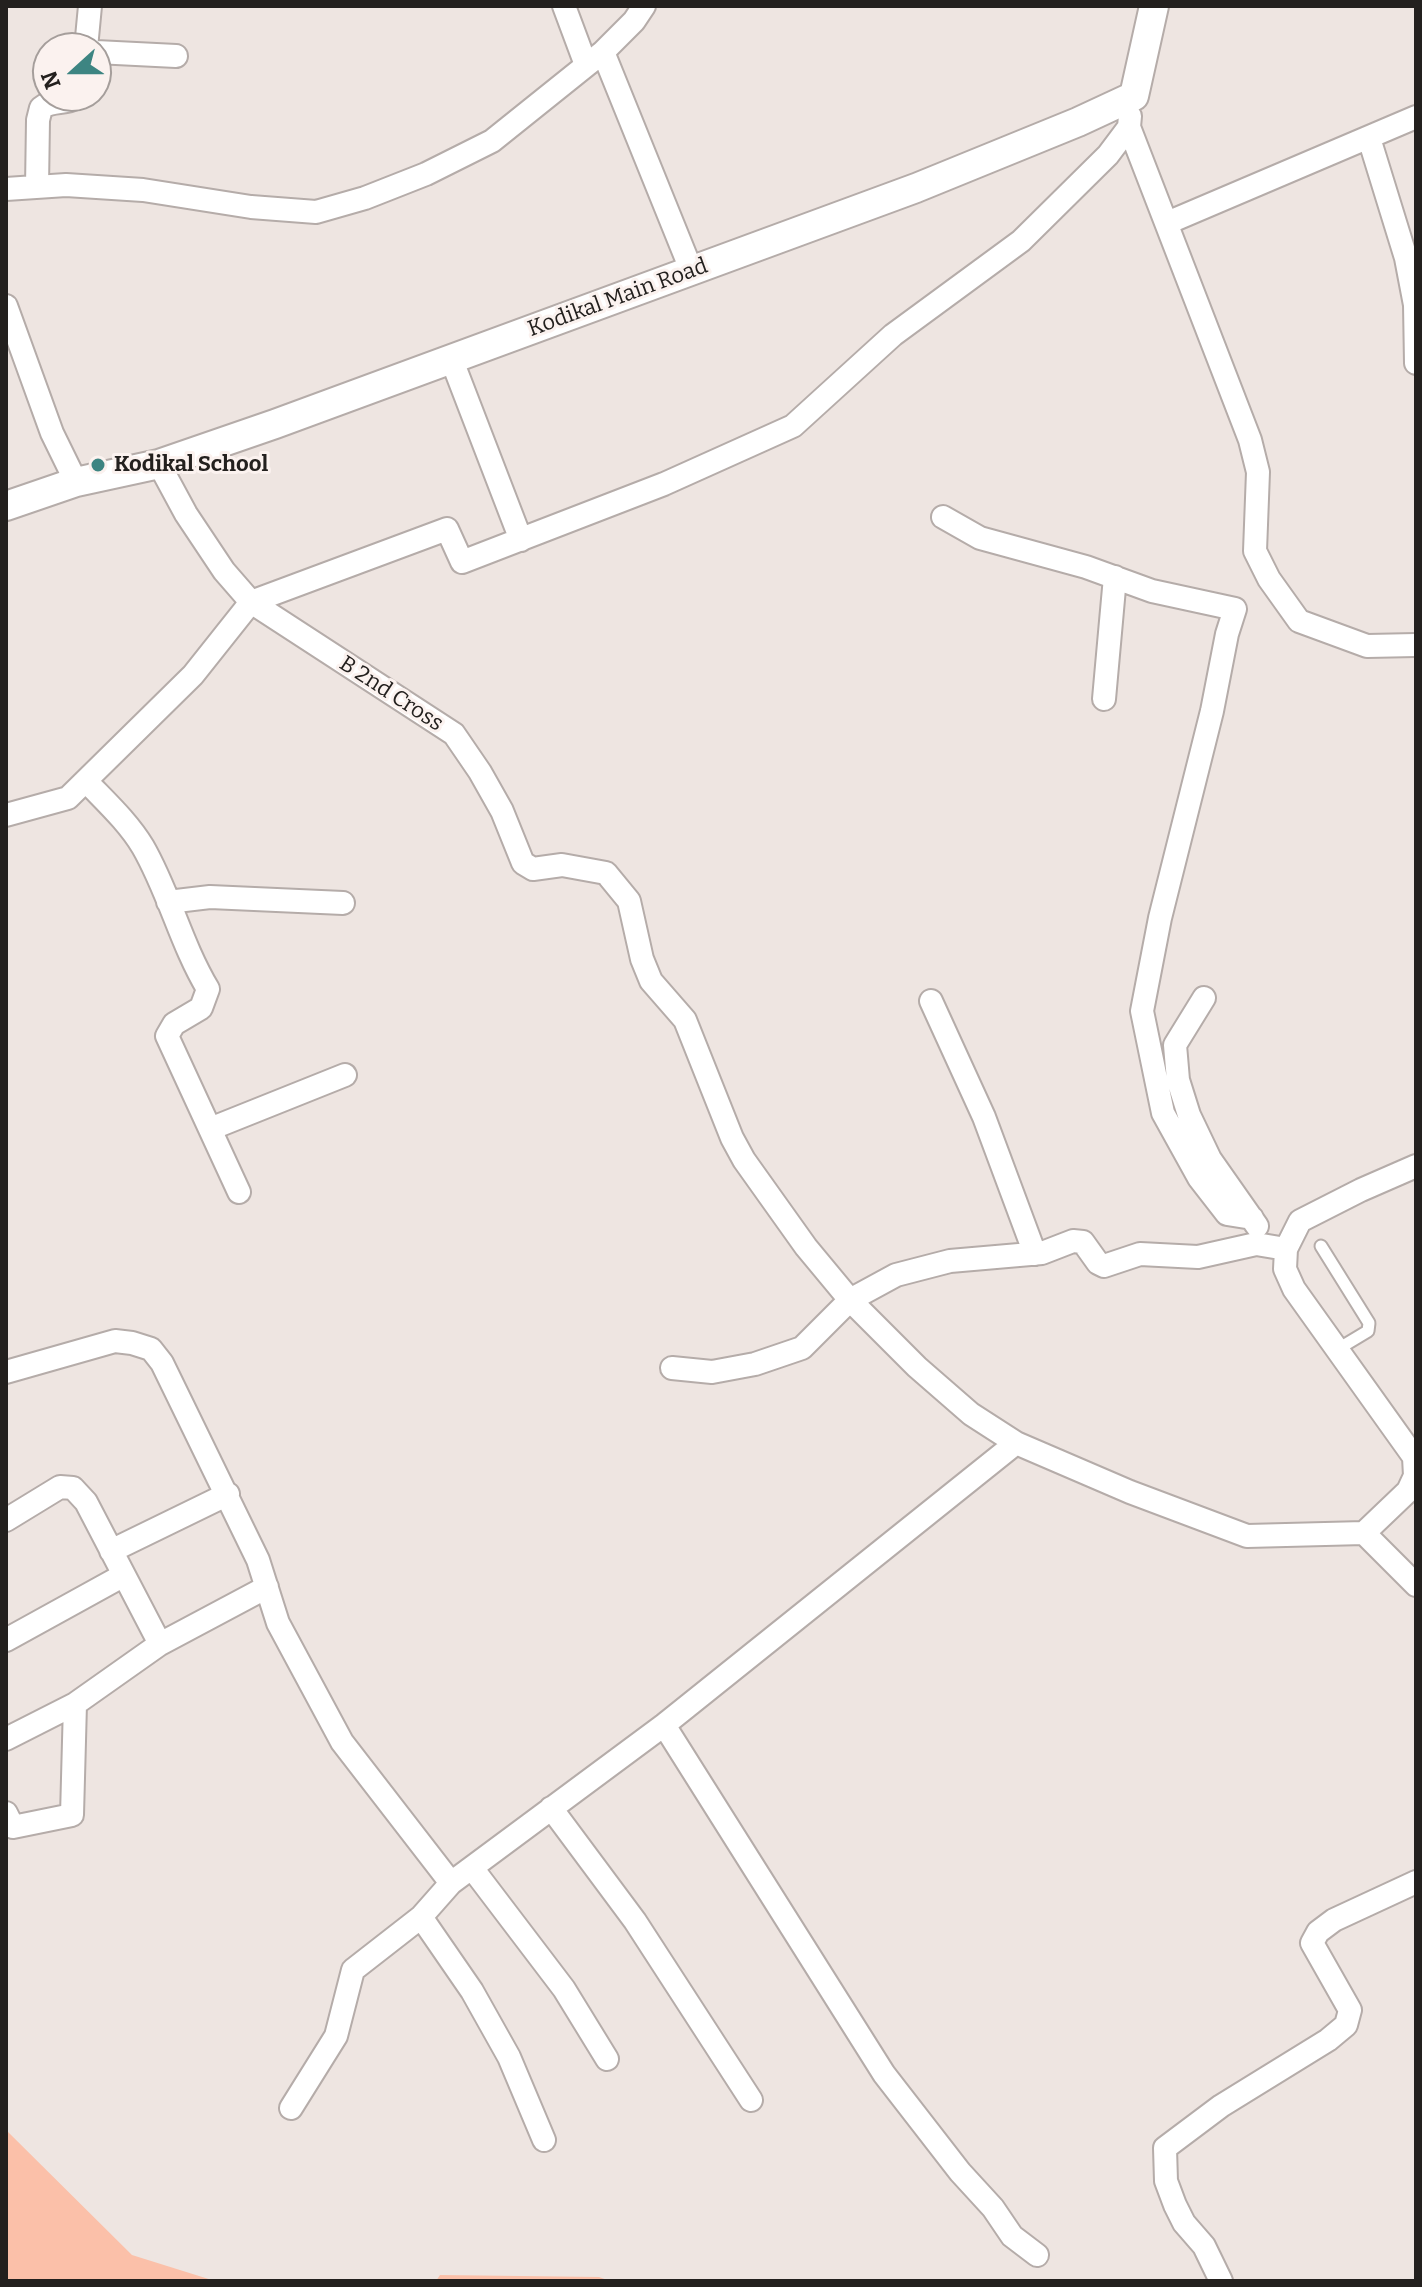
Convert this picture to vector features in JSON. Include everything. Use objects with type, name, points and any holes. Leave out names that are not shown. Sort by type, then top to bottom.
[{"type":"street","points":[[88,32],[90,6]]},
{"type":"street","points":[[564,6],[595,58],[692,272]]},
{"type":"street","points":[[6,189],[66,185],[143,190],[251,207],[316,212],[365,198],[426,174],[492,141],[595,58],[634,21],[644,6]]},
{"type":"street","points":[[6,815],[68,798],[193,675],[251,602],[447,529],[462,562],[664,484],[793,426],[893,335],[1021,241],[1108,155],[1129,127],[1154,6]]},
{"type":"street","points":[[112,53],[176,56]]},
{"type":"street","name":"Kodikal Main Road","points":[[6,506],[76,482],[159,464],[275,424],[916,188],[1134,96]]},
{"type":"street","points":[[37,187],[40,112]]},
{"type":"street","points":[[1167,223],[1416,117]]},
{"type":"street","points":[[1129,127],[1250,440],[1258,472],[1255,551],[1269,579],[1299,621],[1367,646],[1416,645]]},
{"type":"street","points":[[1369,138],[1406,258],[1415,305],[1416,363]]},
{"type":"street","points":[[8,316],[52,433],[76,482]]},
{"type":"street","points":[[451,358],[521,540]]},
{"type":"street","name":"B 2nd Cross","points":[[159,464],[216,560],[251,602],[454,734],[502,811],[523,863],[533,869],[562,865],[606,873],[629,901],[642,959],[651,981],[685,1020],[732,1138],[744,1160],[806,1247],[850,1300]]},
{"type":"street","points":[[943,517],[980,538],[1115,577],[1152,591],[1235,609],[1160,918],[1142,1011],[1163,1113],[1199,1178],[1227,1214],[1252,1218]]},
{"type":"street","points":[[1104,699],[1115,577]]},
{"type":"street","points":[[86,781],[141,844],[193,965],[208,989],[201,1008],[174,1024],[167,1036],[239,1192]]},
{"type":"street","points":[[168,902],[210,897],[343,903]]},
{"type":"street","points":[[850,1300],[917,1367],[960,1404],[1016,1443],[1130,1492],[1247,1536],[1364,1533],[1408,1491],[1415,1476],[1414,1457],[1294,1289],[1279,1248],[1252,1218],[1210,1159],[1189,1115],[1178,1080],[1175,1045],[1204,998]]},
{"type":"street","points":[[931,1001],[984,1117],[1035,1254]]},
{"type":"street","points":[[210,1129],[345,1075]]},
{"type":"street","points":[[1279,1248],[1300,1221],[1416,1166]]},
{"type":"street","points":[[672,1368],[712,1372],[755,1364],[802,1348],[850,1300],[896,1275],[923,1266],[1035,1254],[1073,1241],[1083,1242],[1098,1263],[1104,1266],[1140,1254],[1198,1257],[1256,1244],[1279,1248]]},
{"type":"street","points":[[6,1372],[115,1341],[151,1349],[177,1389],[258,1560],[278,1623],[342,1742],[451,1883]]},
{"type":"street","points":[[291,2108],[336,2036],[353,1970],[421,1917],[451,1883],[664,1725],[1016,1443]]},
{"type":"street","points":[[6,1520],[60,1487],[73,1488],[86,1502],[160,1644]]},
{"type":"street","points":[[111,1551],[228,1494]]},
{"type":"street","points":[[1364,1533],[1416,1585]]},
{"type":"street","points":[[6,1640],[124,1575]]},
{"type":"street","points":[[6,1739],[75,1704],[160,1644],[267,1587]]},
{"type":"street","points":[[6,1813],[13,1827],[72,1815],[75,1704]]},
{"type":"street","points":[[664,1725],[884,2074],[960,2172],[993,2208],[1012,2236],[1037,2255]]},
{"type":"street","points":[[551,1808],[635,1921],[751,2100]]},
{"type":"street","points":[[472,1868],[564,1989],[607,2059]]},
{"type":"street","points":[[1221,2281],[1204,2246],[1184,2223],[1175,2205],[1166,2181],[1165,2148],[1221,2106],[1328,2040],[1346,2025],[1350,2010],[1312,1943],[1318,1932],[1334,1920],[1416,1882]]},
{"type":"street","points":[[421,1917],[472,1991],[509,2057],[544,2140]]},
{"type":"lane","points":[[1321,1246],[1369,1323],[1368,1331],[1338,1349]]},
{"type":"shaded area","points":[[6,2130],[132,2255],[215,2281],[6,2281]]},
{"type":"shaded area","points":[[440,2275],[599,2277],[610,2281],[436,2281]]},
{"type":"place","name":"Kodikal School","points":[[98,465]]}]
